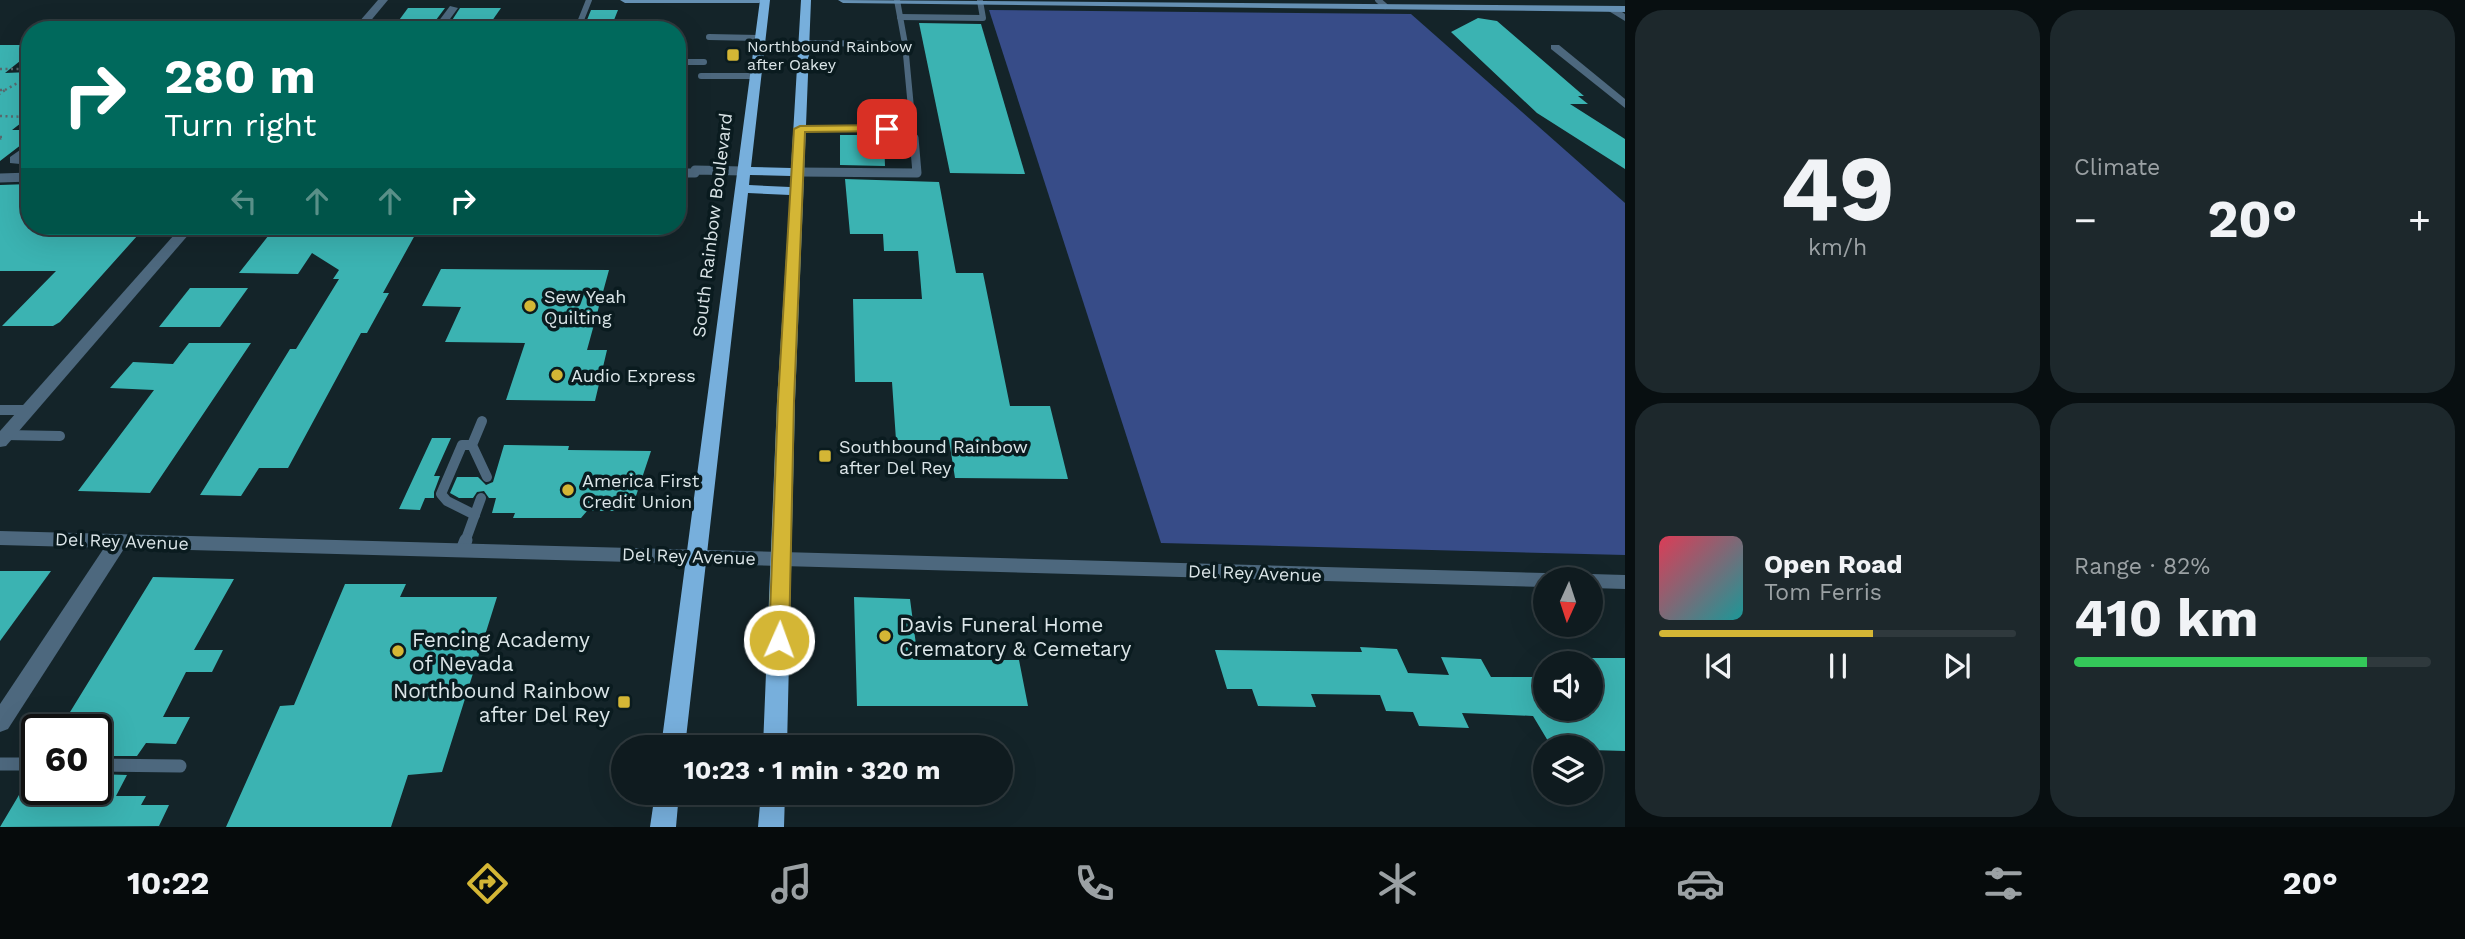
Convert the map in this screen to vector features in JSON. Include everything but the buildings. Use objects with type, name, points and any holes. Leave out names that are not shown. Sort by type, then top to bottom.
[{"type":"main road","points":[[625,0],[759,0]]},
{"type":"main road","name":"South Rainbow Boulevard","points":[[674,735],[765,0]]},
{"type":"main road","points":[[775,735],[786,401],[806,0]]},
{"type":"main road","points":[[844,0],[1297,2],[1625,9]]},
{"type":"main road","points":[[743,171],[798,173]]},
{"type":"main road","points":[[741,189],[797,191]]},
{"type":"main road","points":[[663,827],[666,805]]},
{"type":"main road","points":[[771,827],[772,805]]},
{"type":"street","points":[[365,21],[383,0]]},
{"type":"street","points":[[444,21],[453,8]]},
{"type":"street","points":[[1609,8],[1625,18]]},
{"type":"street","points":[[1555,47],[1625,105]]},
{"type":"street","points":[[3,438],[182,235]]},
{"type":"street","name":"Del Rey Avenue","points":[[0,538],[1533,580]]},
{"type":"street","points":[[0,723],[119,541]]},
{"type":"street","points":[[1603,583],[1622,586]]},
{"type":"lane","points":[[581,21],[589,0]]},
{"type":"lane","points":[[798,173],[917,173],[905,44],[897,0]]},
{"type":"lane","points":[[900,17],[983,18],[980,1]]},
{"type":"lane","points":[[709,37],[760,38]]},
{"type":"lane","points":[[804,43],[905,44]]},
{"type":"lane","points":[[686,62],[704,62]]},
{"type":"lane","points":[[701,76],[754,76]]},
{"type":"lane","points":[[800,129],[913,129]]},
{"type":"lane","points":[[686,173],[695,173],[695,170],[743,171]]},
{"type":"lane","points":[[0,178],[21,177]]},
{"type":"lane","points":[[0,410],[28,410]]},
{"type":"lane","points":[[482,421],[471,445],[486,477]]},
{"type":"lane","points":[[3,438],[60,436]]},
{"type":"lane","points":[[471,445],[462,445],[441,494],[475,515]]},
{"type":"lane","points":[[462,550],[481,498]]},
{"type":"lane","points":[[0,764],[21,764]]},
{"type":"lane","points":[[112,765],[180,766]]},
{"type":"path","points":[[0,69],[21,69]]},
{"type":"path","points":[[0,92],[21,81]]},
{"type":"path","points":[[0,116],[21,115]]},
{"type":"water","points":[[989,10],[1411,14],[1625,203],[1625,555],[1161,543]]},
{"type":"place","name":"Northbound Rainbow after Oakey","points":[[733,55]]},
{"type":"place","name":"Sew Yeah Quilting","points":[[530,306]]},
{"type":"place","name":"Audio Express","points":[[557,375]]},
{"type":"place","name":"Southbound Rainbow after Del Rey","points":[[825,456]]},
{"type":"place","name":"America First Credit Union","points":[[568,490]]},
{"type":"place","name":"Davis Funeral Home Crematory & Cemetary","points":[[885,636]]},
{"type":"place","name":"Fencing Academy of Nevada","points":[[398,651]]},
{"type":"place","name":"Northbound Rainbow after Del Rey","points":[[624,702]]},
{"type":"route","points":[[779,640],[786,401],[800,129],[887,129]]}]
